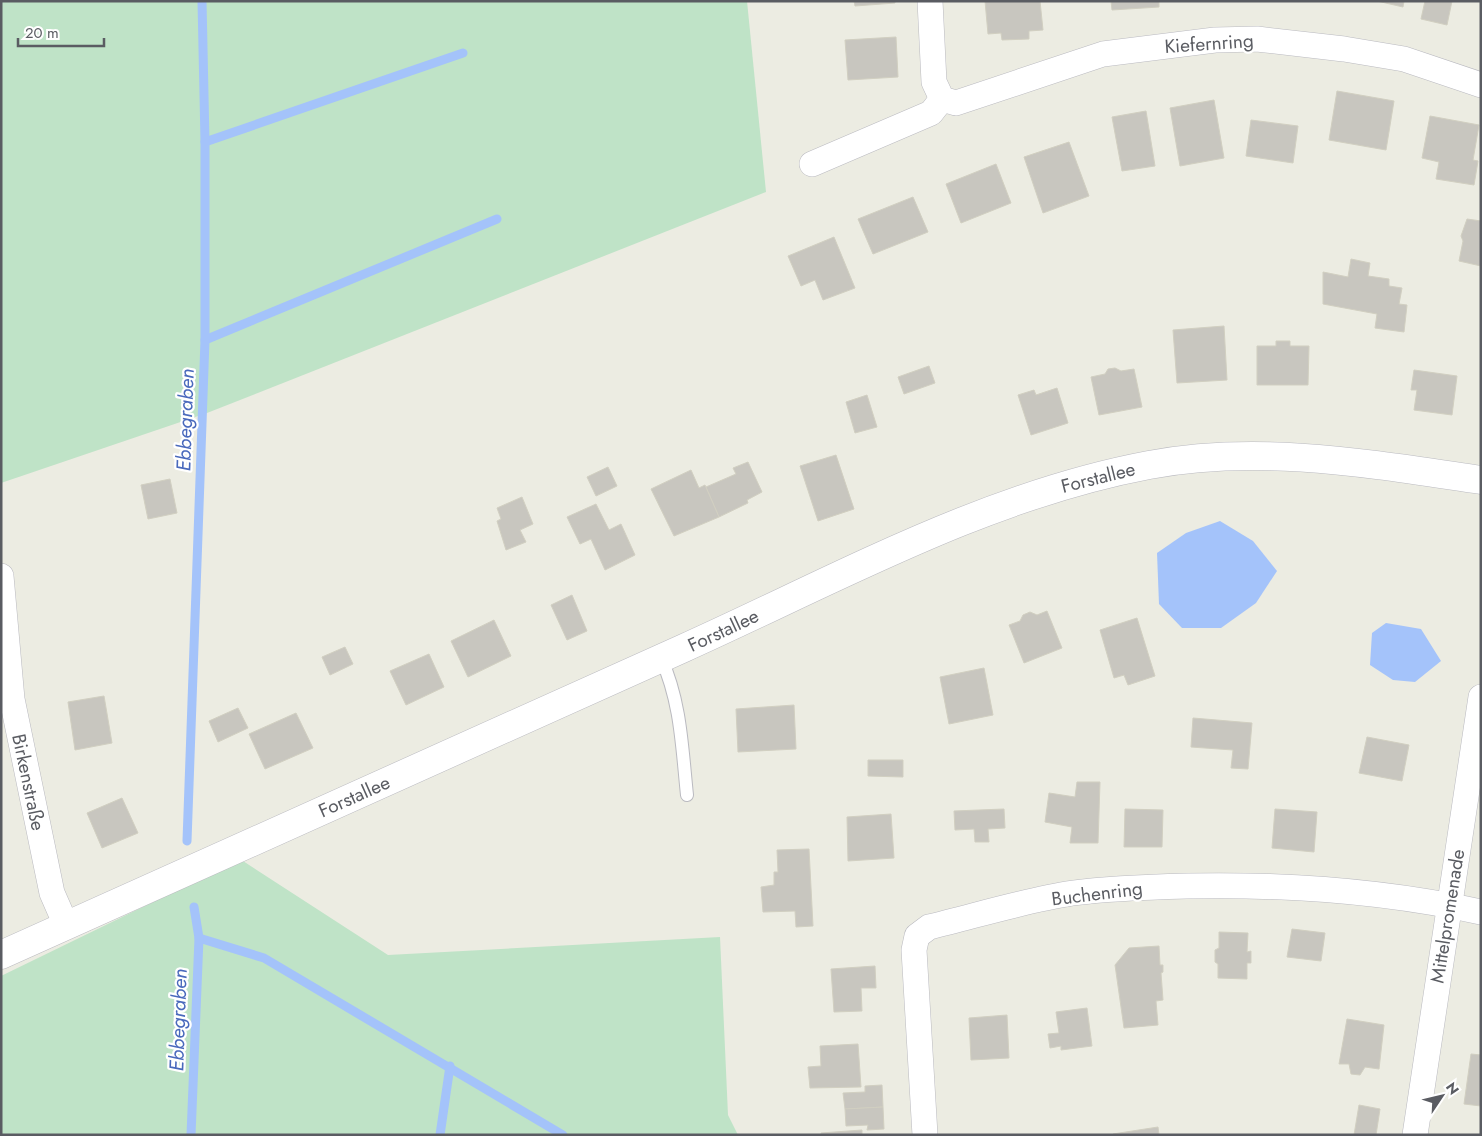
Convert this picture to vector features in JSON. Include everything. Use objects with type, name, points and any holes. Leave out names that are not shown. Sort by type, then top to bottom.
[{"type":"street","points":[[812,164],[931,113],[942,99],[934,82],[930,1]]},
{"type":"street","name":"Kiefernring","points":[[942,99],[956,103],[1103,54],[1216,40],[1257,39],[1292,41],[1382,55],[1404,59],[1481,85]]},
{"type":"street","name":"Forstallee","points":[[1,954],[957,523],[1051,489],[1152,464],[1219,456],[1261,455],[1348,462],[1481,480]]},
{"type":"street","name":"Birkenstraße","points":[[1,576],[12,699],[52,892],[66,926]]},
{"type":"street","name":"Mittelpromenade","points":[[1415,1135],[1481,697]]},
{"type":"street","name":"Buchenring","points":[[925,1135],[914,950],[917,936],[929,927],[1072,893],[1128,887],[1263,885],[1327,889],[1449,905],[1481,912]]},
{"type":"lane","points":[[661,658],[672,683],[678,709],[687,795]]},
{"type":"green space","points":[[1,1],[747,1],[766,192],[207,413],[1,483]]},
{"type":"green space","points":[[243,861],[388,955],[720,937],[728,1115],[738,1135],[1,1135],[1,976],[190,884]]},
{"type":"water","points":[[1220,521],[1253,541],[1277,571],[1256,603],[1221,628],[1182,628],[1159,604],[1157,553],[1186,533]]},
{"type":"water","points":[[1386,623],[1421,629],[1441,661],[1415,682],[1393,680],[1370,665],[1372,633]]},
{"type":"building","points":[[854,1],[895,1],[895,3],[855,6]]},
{"type":"building","points":[[985,1],[1040,1],[1043,30],[1029,31],[1029,39],[1002,40],[1001,33],[988,34]]},
{"type":"building","points":[[1111,1],[1159,1],[1159,7],[1112,10]]},
{"type":"building","points":[[1377,1],[1404,1],[1403,7]]},
{"type":"building","points":[[1425,1],[1452,1],[1447,25],[1421,19]]},
{"type":"building","points":[[896,37],[898,77],[848,80],[845,40]]},
{"type":"building","points":[[1337,91],[1394,101],[1386,150],[1329,140]]},
{"type":"building","points":[[1214,100],[1224,158],[1180,166],[1170,108]]},
{"type":"building","points":[[1146,111],[1155,166],[1122,171],[1112,117]]},
{"type":"building","points":[[1430,116],[1479,125],[1473,160],[1478,161],[1474,185],[1436,179],[1439,162],[1422,158]]},
{"type":"building","points":[[1251,120],[1298,126],[1293,163],[1246,156]]},
{"type":"building","points":[[1069,142],[1089,196],[1043,213],[1024,157]]},
{"type":"building","points":[[996,164],[1011,203],[961,223],[946,184]]},
{"type":"building","points":[[913,197],[928,232],[873,254],[858,219]]},
{"type":"building","points":[[1467,219],[1481,221],[1481,266],[1459,261],[1463,241],[1461,236]]},
{"type":"building","points":[[834,237],[855,288],[823,300],[815,280],[801,286],[788,256]]},
{"type":"building","points":[[1351,259],[1370,263],[1368,276],[1389,279],[1389,286],[1402,288],[1399,304],[1407,305],[1404,332],[1375,328],[1377,314],[1323,304],[1323,272],[1348,277]]},
{"type":"building","points":[[1224,326],[1227,380],[1177,383],[1173,330]]},
{"type":"building","points":[[1276,341],[1290,341],[1290,346],[1309,346],[1308,385],[1257,385],[1257,346],[1276,346]]},
{"type":"building","points":[[929,366],[935,383],[904,394],[898,377]]},
{"type":"building","points":[[1115,368],[1121,371],[1134,369],[1142,407],[1099,415],[1091,377],[1105,374],[1108,369]]},
{"type":"building","points":[[1414,370],[1457,376],[1452,415],[1414,410],[1417,390],[1411,390]]},
{"type":"building","points":[[1057,388],[1068,423],[1031,435],[1018,395],[1034,390],[1036,395]]},
{"type":"building","points":[[867,395],[877,427],[855,433],[846,402]]},
{"type":"building","points":[[836,455],[854,509],[818,521],[800,466]]},
{"type":"building","points":[[748,462],[762,492],[747,500],[748,503],[719,517],[706,487],[736,474],[733,468]]},
{"type":"building","points":[[608,467],[617,486],[596,496],[587,477]]},
{"type":"building","points":[[691,470],[699,488],[705,485],[719,517],[674,536],[651,489]]},
{"type":"building","points":[[170,479],[177,513],[148,519],[141,485]]},
{"type":"building","points":[[522,497],[533,524],[520,530],[526,542],[506,550],[497,521],[501,519],[497,508]]},
{"type":"building","points":[[596,504],[609,530],[621,524],[635,555],[605,570],[591,539],[580,544],[567,517]]},
{"type":"building","points":[[572,595],[587,631],[567,640],[551,605]]},
{"type":"building","points":[[1047,611],[1062,648],[1024,663],[1009,625],[1020,621],[1023,615],[1030,612],[1037,615]]},
{"type":"building","points":[[1137,618],[1155,676],[1128,685],[1124,675],[1114,678],[1100,630]]},
{"type":"building","points":[[494,620],[511,656],[468,677],[451,641]]},
{"type":"building","points":[[345,647],[353,664],[330,675],[322,657]]},
{"type":"building","points":[[429,654],[444,687],[406,705],[390,671]]},
{"type":"building","points":[[984,668],[993,715],[949,724],[940,677]]},
{"type":"building","points":[[104,696],[112,743],[75,750],[68,702]]},
{"type":"building","points":[[794,705],[796,749],[738,752],[736,709]]},
{"type":"building","points":[[238,708],[248,728],[218,742],[209,721]]},
{"type":"building","points":[[296,713],[313,748],[265,769],[249,734]]},
{"type":"building","points":[[1193,718],[1252,723],[1248,769],[1231,768],[1233,750],[1191,747]]},
{"type":"building","points":[[1367,737],[1409,745],[1402,781],[1359,773]]},
{"type":"building","points":[[868,760],[903,760],[903,777],[868,776]]},
{"type":"building","points":[[1077,782],[1100,782],[1098,843],[1070,843],[1072,827],[1045,822],[1049,793],[1075,797]]},
{"type":"building","points":[[122,798],[138,833],[102,848],[87,813]]},
{"type":"building","points":[[1004,809],[1005,828],[988,829],[989,842],[975,842],[974,829],[955,830],[954,811]]},
{"type":"building","points":[[1125,809],[1163,810],[1162,847],[1124,847]]},
{"type":"building","points":[[1275,809],[1317,812],[1314,852],[1272,848]]},
{"type":"building","points":[[891,814],[894,858],[848,861],[847,817]]},
{"type":"building","points":[[809,849],[813,926],[796,927],[795,911],[763,912],[761,887],[774,885],[774,872],[778,872],[777,850]]},
{"type":"building","points":[[1292,929],[1325,933],[1321,961],[1287,957]]},
{"type":"building","points":[[1219,932],[1248,933],[1247,952],[1251,951],[1251,963],[1247,963],[1247,979],[1218,978],[1215,950],[1219,948]]},
{"type":"building","points":[[1159,946],[1160,965],[1163,965],[1163,972],[1161,973],[1163,1000],[1156,1001],[1158,1025],[1124,1028],[1115,965],[1129,948]]},
{"type":"building","points":[[875,966],[876,988],[861,988],[862,1011],[834,1012],[831,969]]},
{"type":"building","points":[[1087,1008],[1092,1046],[1061,1050],[1061,1046],[1050,1048],[1048,1034],[1059,1033],[1056,1012]]},
{"type":"building","points":[[1007,1015],[1009,1058],[971,1060],[969,1018]]},
{"type":"building","points":[[1347,1019],[1384,1025],[1379,1069],[1365,1067],[1360,1075],[1351,1074],[1349,1064],[1339,1064]]},
{"type":"building","points":[[858,1044],[861,1087],[810,1088],[808,1067],[821,1066],[820,1046]]},
{"type":"building","points":[[1471,1054],[1481,1055],[1481,1106],[1464,1104]]},
{"type":"building","points":[[882,1085],[883,1107],[845,1109],[843,1093],[865,1092],[865,1086]]},
{"type":"building","points":[[1359,1105],[1380,1109],[1376,1135],[1354,1135]]},
{"type":"building","points":[[883,1107],[884,1129],[867,1130],[868,1125],[846,1126],[845,1109]]},
{"type":"building","points":[[1158,1127],[1159,1135],[1113,1135],[1113,1134]]},
{"type":"building","points":[[862,1130],[862,1135],[821,1135],[821,1133]]},
{"type":"waterway","name":"Ebbegraben","points":[[187,841],[205,340],[205,142],[202,1]]},
{"type":"waterway","points":[[205,142],[463,53]]},
{"type":"waterway","points":[[205,340],[497,219]]},
{"type":"waterway","name":"Ebbegraben","points":[[191,1135],[199,938],[194,907]]},
{"type":"waterway","points":[[199,938],[264,958],[563,1135]]},
{"type":"waterway","points":[[440,1135],[450,1066]]}]
